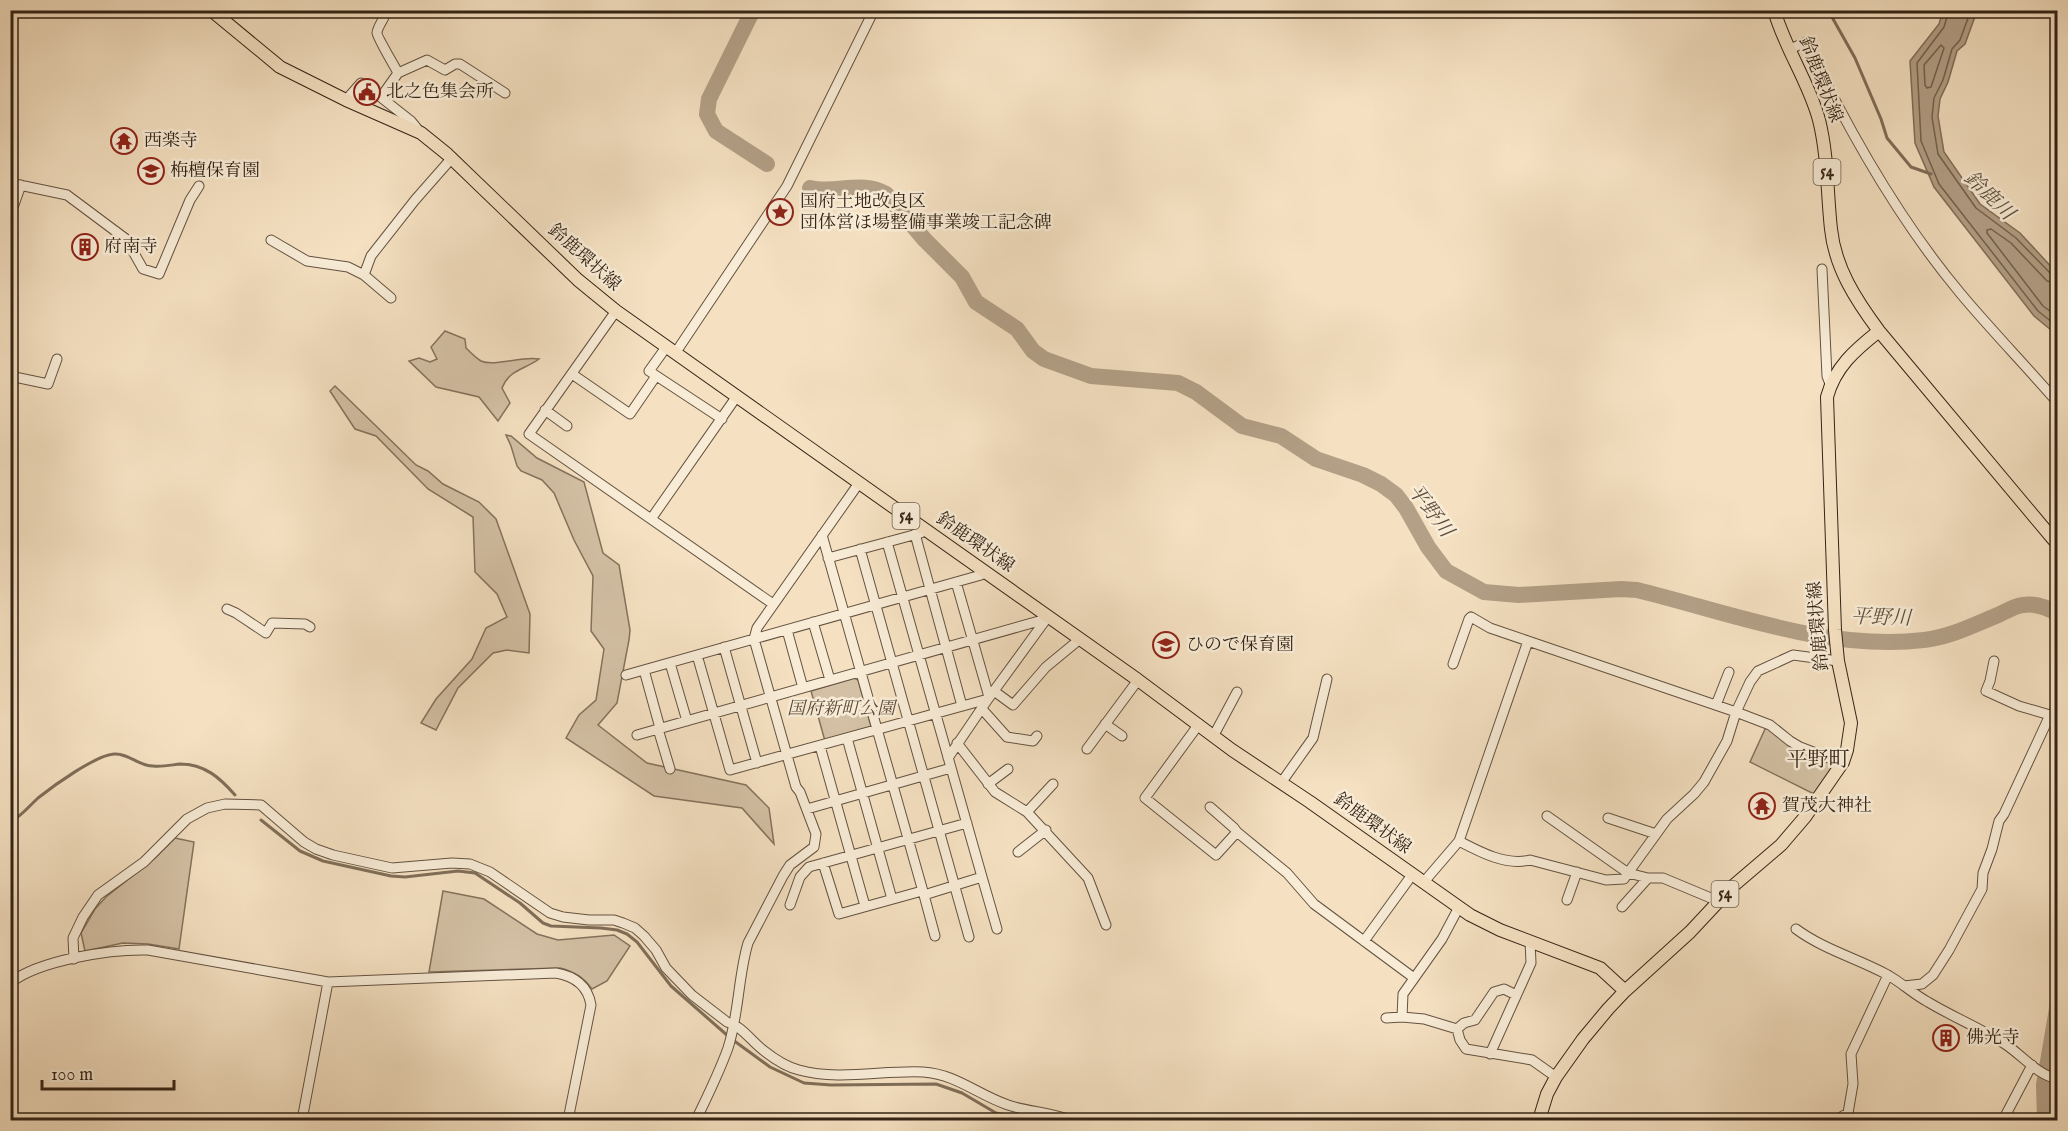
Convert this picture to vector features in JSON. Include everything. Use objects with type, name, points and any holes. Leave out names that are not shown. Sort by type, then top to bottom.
[{"type":"main road","name":"鈴鹿環状線","points":[[211,10],[280,67],[346,100],[421,133],[452,159],[578,280],[616,310],[859,483],[920,532],[986,572],[1418,879],[1470,915],[1500,930],[1600,968],[1625,990]]},
{"type":"main road","name":"鈴鹿環状線","points":[[1774,10],[1814,105],[1822,132],[1831,230],[1838,260],[1853,294],[1879,331],[2058,545]]},
{"type":"main road","points":[[1830,384],[1843,363],[1879,331]]},
{"type":"main road","name":"鈴鹿環状線","points":[[1539,1120],[1547,1094],[1556,1077],[1583,1039],[1625,990],[1690,932],[1718,901],[1781,845],[1805,817],[1842,763],[1847,750],[1851,723],[1838,661],[1836,632],[1827,397],[1830,384]]},
{"type":"street","points":[[387,10],[377,32],[379,41],[389,54],[398,73]]},
{"type":"street","points":[[722,419],[649,371],[671,349],[787,186],[874,10]]},
{"type":"street","points":[[1790,50],[1806,42],[1847,124],[1912,228],[1960,292],[2058,403]]},
{"type":"street","points":[[381,97],[398,73],[427,60],[445,70],[455,64],[460,64],[505,93]]},
{"type":"street","points":[[346,100],[361,83],[411,121],[421,133]]},
{"type":"street","points":[[364,275],[371,256],[415,200],[452,159]]},
{"type":"street","points":[[10,183],[67,195],[126,238],[143,269],[159,274],[190,200],[199,186]]},
{"type":"street","points":[[10,216],[21,185]]},
{"type":"street","points":[[271,240],[307,261],[348,267],[364,275],[391,298]]},
{"type":"street","points":[[1822,269],[1827,376],[1830,384]]},
{"type":"street","points":[[616,310],[530,434],[773,604]]},
{"type":"street","points":[[10,330],[10,340]]},
{"type":"street","points":[[10,376],[48,384],[57,359]]},
{"type":"street","points":[[572,374],[630,414],[656,376]]},
{"type":"street","points":[[651,519],[737,396]]},
{"type":"street","points":[[545,410],[567,426]]},
{"type":"street","points":[[696,1120],[728,1048],[748,943],[790,865],[814,848],[816,834],[796,787],[754,639],[757,628],[773,604],[859,483]]},
{"type":"street","points":[[828,558],[920,532],[929,590],[962,706]]},
{"type":"street","points":[[822,535],[935,936]]},
{"type":"street","points":[[887,542],[997,929]]},
{"type":"street","points":[[860,549],[969,937]]},
{"type":"street","points":[[626,675],[986,572]]},
{"type":"street","points":[[956,582],[990,696]]},
{"type":"street","points":[[227,609],[266,633],[272,623],[305,624],[310,627]]},
{"type":"street","points":[[1453,664],[1471,617],[1490,628],[1770,725],[1800,747],[1842,763]]},
{"type":"street","points":[[637,735],[1048,618]]},
{"type":"street","points":[[948,758],[990,696],[1048,618]]},
{"type":"street","points":[[813,622],[830,680]]},
{"type":"street","points":[[787,630],[803,688]]},
{"type":"street","points":[[697,655],[730,770],[935,714],[990,696],[1013,705],[1046,667],[1080,639]]},
{"type":"street","points":[[1364,941],[1418,879],[1459,841],[1528,641]]},
{"type":"street","points":[[724,647],[757,763]]},
{"type":"street","points":[[1459,841],[1482,853],[1505,860],[1524,862],[1530,860],[1606,880],[1624,879],[1667,819],[1704,782],[1727,741],[1736,712],[1750,682],[1758,671],[1793,655],[1838,661]]},
{"type":"street","points":[[1904,986],[1922,984],[1933,975],[1967,918],[1982,889],[1983,873],[1999,821],[2054,712],[2019,706],[1986,691],[1994,661]]},
{"type":"street","points":[[670,663],[687,721]]},
{"type":"street","points":[[644,670],[670,769]]},
{"type":"street","points":[[1716,705],[1729,672]]},
{"type":"street","points":[[1281,783],[1313,738],[1327,679]]},
{"type":"street","points":[[1086,749],[1137,680]]},
{"type":"street","points":[[1214,735],[1237,692]]},
{"type":"street","points":[[982,709],[1007,737],[1033,741],[1037,736]]},
{"type":"street","points":[[1105,724],[1122,736]]},
{"type":"street","points":[[1199,724],[1145,798],[1216,855],[1237,832]]},
{"type":"street","points":[[847,738],[892,899]]},
{"type":"street","points":[[957,743],[988,784],[1002,798],[1027,812],[1088,878],[1106,925]]},
{"type":"street","points":[[820,746],[866,906]]},
{"type":"street","points":[[807,809],[951,768]]},
{"type":"street","points":[[988,784],[1008,769]]},
{"type":"street","points":[[1027,812],[1053,784]]},
{"type":"street","points":[[74,959],[73,938],[83,917],[98,895],[144,862],[187,819],[207,808],[225,804],[261,805],[304,842],[316,849],[360,862],[392,868],[452,863],[470,864],[490,872],[550,913],[563,917],[614,920],[623,923],[644,936],[656,950],[666,968],[692,995],[763,1050],[796,1069],[822,1074],[935,1073],[956,1079],[1011,1106],[1057,1114],[1071,1120]]},
{"type":"street","points":[[1210,807],[1287,873],[1314,904],[1414,978]]},
{"type":"street","points":[[1547,816],[1628,873],[1648,878]]},
{"type":"street","points":[[1608,818],[1656,834]]},
{"type":"street","points":[[790,905],[795,887],[803,872],[809,867],[967,823]]},
{"type":"street","points":[[1018,852],[1046,830]]},
{"type":"street","points":[[823,863],[839,914],[982,878]]},
{"type":"street","points":[[1568,900],[1577,872]]},
{"type":"street","points":[[1622,907],[1648,878],[1654,876],[1718,901]]},
{"type":"street","points":[[1402,1017],[1403,994],[1442,939],[1459,907]]},
{"type":"street","points":[[1796,929],[1813,942],[1844,953],[1888,975],[1928,1002],[2006,1045],[2035,1068],[2055,1079]]},
{"type":"street","points":[[1490,1054],[1531,962],[1530,941]]},
{"type":"street","points":[[10,983],[19,975],[35,968],[126,950],[148,950],[328,982],[556,973],[574,979],[585,990],[591,1005],[568,1120]]},
{"type":"street","points":[[1836,1120],[1848,1113],[1853,1084],[1851,1054],[1888,975]]},
{"type":"street","points":[[302,1120],[328,982]]},
{"type":"street","points":[[1457,1029],[1464,1023],[1475,1020],[1494,992],[1504,989],[1516,995]]},
{"type":"street","points":[[1386,1018],[1424,1018],[1457,1029]]},
{"type":"street","points":[[1457,1029],[1466,1049],[1532,1060],[1556,1077]]},
{"type":"street","points":[[2003,1120],[2035,1068]]},
{"type":"green space","points":[[445,331],[465,339],[466,348],[486,363],[539,359],[513,373],[505,382],[502,388],[510,403],[498,421],[479,397],[436,387],[409,361],[419,358],[430,362],[437,359],[431,347]]},
{"type":"green space","points":[[335,386],[416,465],[428,471],[443,484],[479,502],[496,519],[530,614],[529,653],[507,650],[493,653],[458,688],[436,730],[421,723],[436,699],[472,659],[486,628],[507,617],[497,594],[475,572],[473,517],[428,489],[376,436],[355,429],[330,391]]},
{"type":"green space","points":[[506,435],[511,436],[537,458],[584,482],[603,553],[619,565],[630,630],[629,640],[617,703],[598,725],[647,763],[746,785],[769,808],[774,844],[742,808],[654,796],[566,738],[579,715],[596,700],[604,649],[591,631],[593,576],[574,540],[554,493],[542,480],[521,471]]},
{"type":"green space","name":"国府新町公園","points":[[854,678],[858,680],[871,726],[869,730],[825,741],[811,691]]},
{"type":"green space","points":[[1766,727],[1838,763],[1816,795],[1750,762]]},
{"type":"green space","points":[[175,838],[194,842],[179,949],[123,943],[85,951],[81,933],[95,909]]},
{"type":"green space","points":[[443,891],[484,899],[537,934],[558,940],[614,935],[630,946],[607,981],[592,989],[578,976],[560,968],[429,972]]},
{"type":"water","points":[[1943,11],[1977,11],[1965,44],[1957,51],[1948,82],[1940,99],[1938,116],[1944,152],[1980,204],[2020,233],[2057,273],[2057,335],[2034,316],[1934,187],[1915,143],[1910,61],[1939,24]]},
{"type":"waterway","name":"平野川","points":[[753,10],[709,99],[707,114],[716,131],[767,164]]},
{"type":"waterway","points":[[1828,10],[1855,58],[1887,138],[1911,167],[1931,174]]},
{"type":"waterway","name":"平野川","points":[[810,188],[829,190],[868,188],[886,194],[924,239],[962,277],[976,302],[1017,329],[1033,351],[1044,359],[1091,376],[1178,383],[1196,392],[1242,426],[1281,436],[1316,459],[1363,475],[1381,484],[1396,495],[1406,508],[1428,547],[1446,571],[1484,592],[1519,595],[1637,590],[1779,628],[1851,640],[1887,642],[1924,640],[1943,636],[2023,605],[2041,606],[2058,614]]},
{"type":"waterway","points":[[10,822],[38,798],[75,772],[114,754],[124,755],[148,765],[197,766],[218,778],[235,795]]},
{"type":"waterway","points":[[261,820],[300,851],[323,861],[391,876],[405,877],[458,871],[475,873],[520,903],[543,923],[551,926],[617,930],[627,934],[637,942],[671,986],[728,1036]]},
{"type":"waterway","name":"平野川","points":[[2045,1120],[2044,1085],[2058,1003]]},
{"type":"waterway","points":[[733,1040],[770,1067],[804,1083],[936,1084],[962,1093],[996,1113],[1029,1120]]},
{"type":"place","name":"北之色集会所","points":[[367,92]]},
{"type":"place","name":"西楽寺","points":[[124,141]]},
{"type":"place","name":"栴檀保育園","points":[[151,171]]},
{"type":"place","name":"国府土地改良区 団体営ほ場整備事業竣工記念碑","points":[[780,212]]},
{"type":"place","name":"府南寺","points":[[85,247]]},
{"type":"place","name":"ひので保育園","points":[[1166,645]]},
{"type":"place","name":"賀茂大神社","points":[[1762,806]]},
{"type":"place","name":"佛光寺","points":[[1946,1038]]},
{"type":"district","name":"平野町","points":[[1818,760]]},
{"type":"water label","name":"鈴鹿川","points":[[1989,196]]}]
